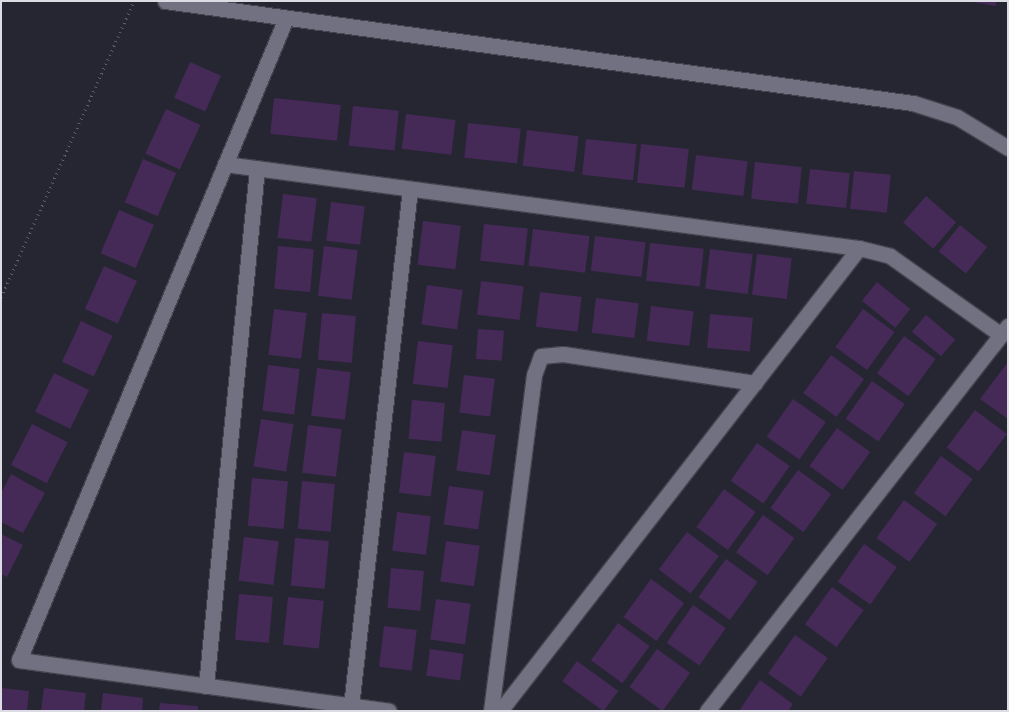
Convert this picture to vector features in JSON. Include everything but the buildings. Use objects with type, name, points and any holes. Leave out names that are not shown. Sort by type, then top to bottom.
[{"type":"street","points":[[165,1],[913,103],[958,117],[1008,148]]},
{"type":"street","points":[[286,18],[19,660],[389,711]]},
{"type":"street","points":[[225,164],[859,248],[890,256],[1004,330],[707,711]]},
{"type":"street","points":[[206,686],[257,169]]},
{"type":"street","points":[[351,706],[410,189]]},
{"type":"street","points":[[500,711],[859,248]]},
{"type":"street","points":[[491,711],[534,376],[541,356],[563,354],[755,383]]},
{"type":"path","points":[[1,297],[134,1]]}]
